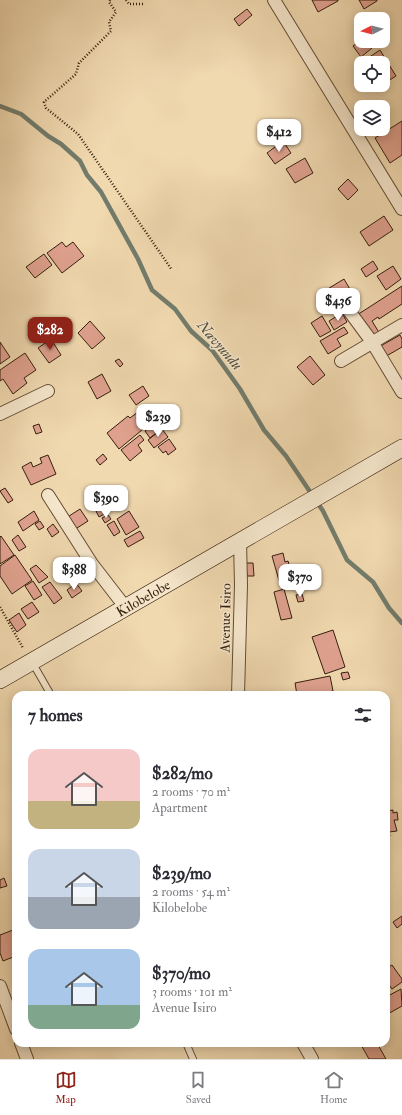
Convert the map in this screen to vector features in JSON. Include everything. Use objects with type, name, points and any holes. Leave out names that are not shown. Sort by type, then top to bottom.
[{"type":"street","points":[[274,0],[402,209]]},
{"type":"street","points":[[347,308],[372,342],[402,392]]},
{"type":"street","points":[[341,361],[402,325]]},
{"type":"street","points":[[0,414],[48,391]]},
{"type":"street","name":"Kilobelobe","points":[[0,680],[240,541],[287,516],[402,448]]},
{"type":"street","points":[[48,495],[92,564],[126,608]]},
{"type":"street","name":"Avenue Isiro","points":[[238,691],[241,585],[240,541]]},
{"type":"street","points":[[0,986],[12,1018]]},
{"type":"street","points":[[22,1047],[27,1059]]},
{"type":"street","points":[[305,1047],[312,1059]]},
{"type":"lane","points":[[32,662],[49,691]]},
{"type":"lane","points":[[188,1047],[193,1059]]},
{"type":"path","points":[[110,0],[109,2],[116,12],[109,22],[111,31],[79,63],[76,74],[44,102],[46,108],[78,134],[172,270]]},
{"type":"path","points":[[126,0],[129,4],[143,4]]},
{"type":"path","points":[[0,607],[32,662]]},
{"type":"building","points":[[312,0],[338,0],[338,1],[318,12]]},
{"type":"building","points":[[359,0],[377,0],[377,1],[364,9]]},
{"type":"building","points":[[247,9],[252,15],[239,26],[234,19]]},
{"type":"building","points":[[354,48],[372,48],[362,56],[360,56]]},
{"type":"building","points":[[380,50],[384,56],[371,56]]},
{"type":"building","points":[[390,66],[396,76],[390,80]]},
{"type":"building","points":[[402,121],[402,155],[390,163],[375,138],[378,136],[390,136],[390,129]]},
{"type":"building","points":[[283,141],[291,153],[275,164],[267,153]]},
{"type":"building","points":[[305,158],[313,173],[295,183],[286,169]]},
{"type":"building","points":[[348,179],[358,190],[348,200],[338,189]]},
{"type":"building","points":[[384,216],[393,230],[369,246],[360,232]]},
{"type":"building","points":[[62,242],[66,247],[73,242],[84,256],[62,273],[47,253]]},
{"type":"building","points":[[44,254],[52,265],[35,278],[26,267]]},
{"type":"building","points":[[373,261],[378,269],[366,277],[361,269]]},
{"type":"building","points":[[393,266],[401,279],[386,290],[377,276]]},
{"type":"building","points":[[344,279],[351,291],[333,302],[326,290]]},
{"type":"building","points":[[402,286],[402,304],[379,319],[378,317],[372,321],[380,334],[372,339],[357,315]]},
{"type":"building","points":[[342,313],[347,322],[334,330],[329,321]]},
{"type":"building","points":[[322,316],[331,331],[320,337],[311,323]]},
{"type":"building","points":[[90,321],[105,338],[92,349],[78,333]]},
{"type":"building","points":[[344,327],[348,333],[337,339],[341,346],[328,354],[320,341]]},
{"type":"building","points":[[400,335],[402,339],[402,347],[383,358],[377,348]]},
{"type":"building","points":[[51,339],[61,355],[49,363],[38,348]]},
{"type":"building","points":[[0,342],[10,357],[0,364]]},
{"type":"building","points":[[25,353],[36,370],[24,378],[27,383],[13,394],[3,379],[0,381],[0,370]]},
{"type":"building","points":[[310,356],[325,375],[313,385],[297,367]]},
{"type":"building","points":[[119,359],[123,364],[120,367],[115,361]]},
{"type":"building","points":[[102,374],[111,391],[97,399],[88,382]]},
{"type":"building","points":[[143,386],[149,396],[136,405],[129,395]]},
{"type":"building","points":[[138,412],[148,425],[119,449],[107,433],[128,416],[130,418]]},
{"type":"building","points":[[157,422],[162,428],[150,438],[145,431]]},
{"type":"building","points":[[39,424],[42,432],[36,434],[33,426]]},
{"type":"building","points":[[162,429],[168,437],[154,448],[148,440]]},
{"type":"building","points":[[140,435],[144,440],[138,445],[142,451],[130,461],[121,450]]},
{"type":"building","points":[[169,439],[176,449],[168,455],[166,451],[163,453],[158,447]]},
{"type":"building","points":[[103,454],[107,459],[100,465],[96,460]]},
{"type":"building","points":[[48,455],[56,474],[31,485],[22,467],[31,462],[33,467],[42,463],[40,458]]},
{"type":"building","points":[[5,488],[13,500],[8,503],[0,491]]},
{"type":"building","points":[[103,507],[106,513],[99,517],[96,511]]},
{"type":"building","points":[[80,509],[88,521],[74,530],[66,518]]},
{"type":"building","points":[[34,511],[39,520],[23,531],[18,522]]},
{"type":"building","points":[[129,511],[139,527],[126,535],[117,519]]},
{"type":"building","points":[[108,515],[111,519],[105,523],[102,518]]},
{"type":"building","points":[[40,521],[44,527],[39,530],[35,524]]},
{"type":"building","points":[[114,521],[120,532],[114,536],[107,525]]},
{"type":"building","points":[[53,524],[59,532],[52,537],[47,529]]},
{"type":"building","points":[[140,531],[144,538],[128,547],[124,540]]},
{"type":"building","points":[[18,535],[26,547],[19,551],[12,540]]},
{"type":"building","points":[[1,536],[14,555],[0,564],[0,537]]},
{"type":"building","points":[[283,553],[285,562],[288,561],[291,570],[287,571],[290,582],[280,584],[272,556]]},
{"type":"building","points":[[15,555],[32,580],[12,594],[0,576],[0,566]]},
{"type":"building","points":[[246,563],[253,563],[254,576],[247,576]]},
{"type":"building","points":[[36,565],[48,577],[39,583],[30,569]]},
{"type":"building","points":[[33,581],[42,595],[34,600],[25,586]]},
{"type":"building","points":[[50,582],[62,598],[54,604],[42,587]]},
{"type":"building","points":[[76,583],[82,591],[72,598],[67,590]]},
{"type":"building","points":[[284,589],[292,618],[281,620],[274,592]]},
{"type":"building","points":[[302,594],[304,601],[298,602],[296,595]]},
{"type":"building","points":[[32,602],[39,612],[28,619],[21,609]]},
{"type":"building","points":[[19,613],[26,625],[17,632],[9,620]]},
{"type":"building","points":[[333,630],[345,667],[325,674],[312,637]]},
{"type":"building","points":[[348,672],[350,678],[343,680],[341,673]]},
{"type":"building","points":[[330,676],[333,691],[296,691],[295,683]]},
{"type":"building","points":[[390,810],[393,810],[393,813],[397,812],[398,820],[394,820],[397,831],[390,832]]},
{"type":"building","points":[[4,878],[7,886],[0,888],[0,880]]},
{"type":"building","points":[[402,916],[402,924],[397,928],[393,922]]},
{"type":"building","points":[[12,930],[12,958],[3,961],[0,953],[0,935]]},
{"type":"building","points":[[392,965],[402,979],[402,982],[392,989],[390,986],[390,966]]},
{"type":"building","points":[[401,989],[402,1006],[390,1013],[390,995]]},
{"type":"building","points":[[362,1047],[379,1047],[386,1059],[369,1059]]},
{"type":"waterway","name":"Navyundu","points":[[0,106],[21,114],[48,136],[61,144],[80,161],[87,175],[101,192],[138,259],[152,290],[175,309],[191,331],[212,350],[240,389],[264,430],[286,456],[323,511],[347,560],[373,582],[389,608],[402,623]]}]
